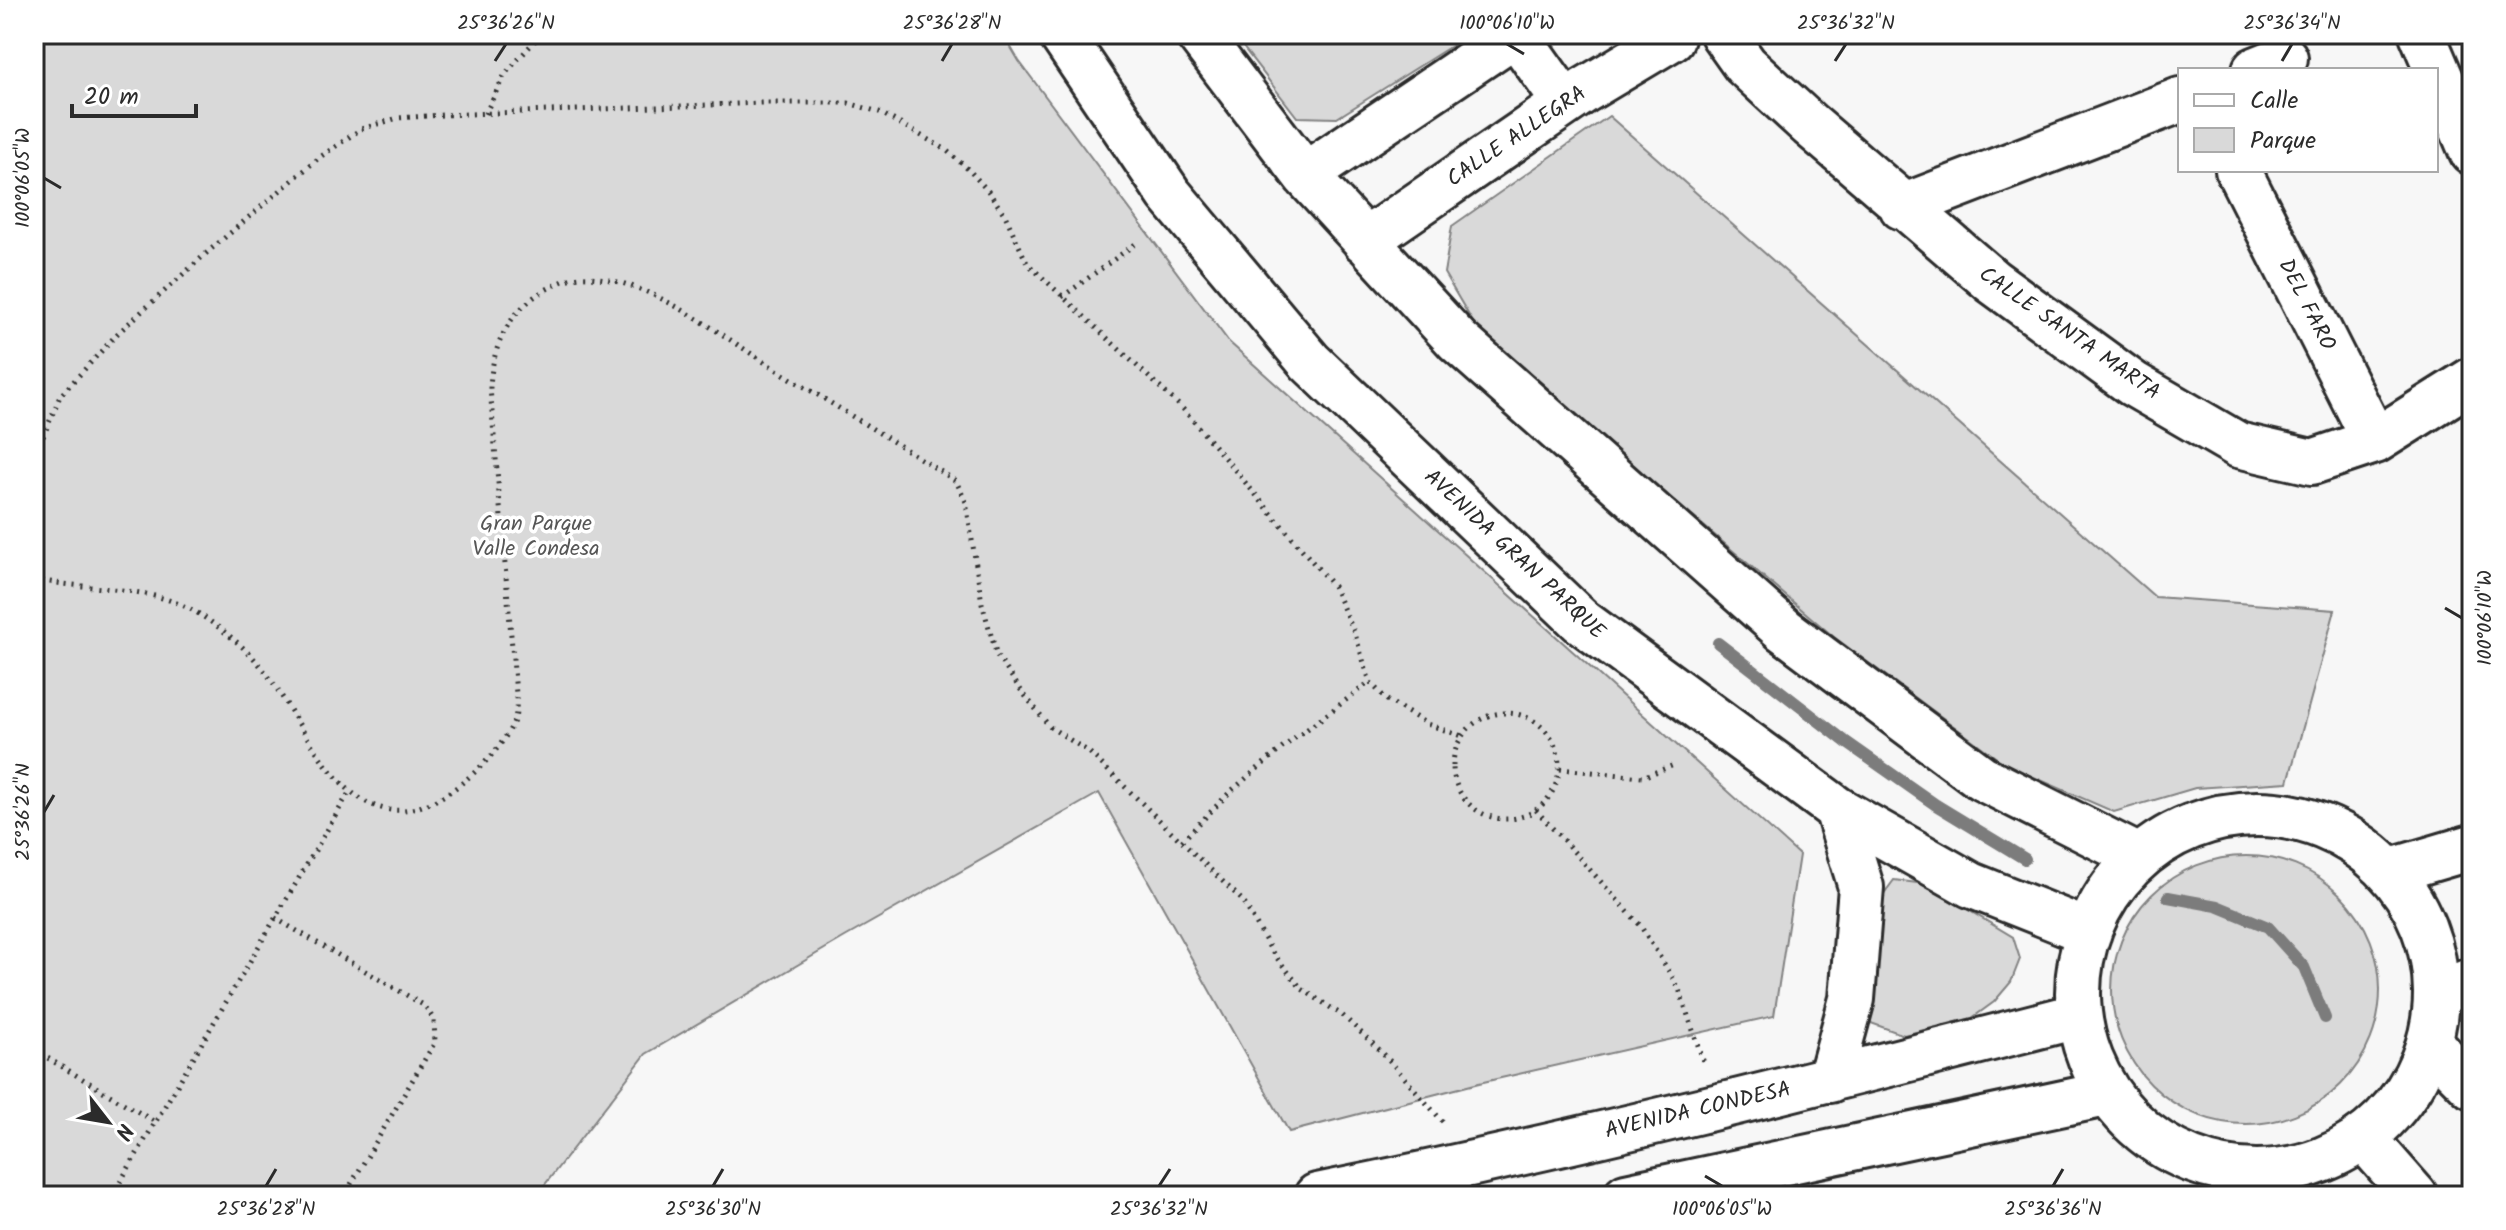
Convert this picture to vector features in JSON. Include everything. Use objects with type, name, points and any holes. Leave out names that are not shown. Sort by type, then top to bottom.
[{"type":"street","name":"AVENIDA GRAN PARQUE","points":[[1061,34],[1169,194],[1310,362],[1581,621],[1837,809],[1971,885],[2089,932]]},
{"type":"street","points":[[1198,34],[1305,175],[1458,341],[1784,630],[1982,778],[2139,857]]},
{"type":"street","points":[[1305,175],[1516,34],[1565,103]]},
{"type":"street","points":[[1669,36],[1689,41],[1706,40],[1723,34]]},
{"type":"street","name":"CALLE SANTA MARTA","points":[[1723,34],[1745,65],[1902,207],[1992,281],[2133,384],[2238,445],[2312,462],[2375,441],[2472,380]]},
{"type":"street","points":[[2422,34],[2436,68]]},
{"type":"street","name":"CALLE ALLEGRA","points":[[1365,241],[1565,103],[1669,36]]},
{"type":"street","points":[[2438,72],[2472,152]]},
{"type":"street","points":[[1902,207],[2178,101]]},
{"type":"street","name":"DEL FARO","points":[[2239,172],[2375,441]]},
{"type":"street","points":[[1830,1080],[1852,999],[1861,887],[1837,809]]},
{"type":"street","points":[[2240,813],[2295,817],[2347,836],[2391,871],[2415,905],[2431,945],[2455,987],[2405,1096],[2364,1138],[2312,1165],[2254,1174],[2211,1167],[2197,1164],[2146,1136],[2106,1094],[2086,1052],[2077,1016],[2082,951],[2103,899],[2139,857],[2186,827],[2240,813]]},
{"type":"street","points":[[2391,871],[2472,847]]},
{"type":"street","name":"AVENIDA CONDESA","points":[[1317,1196],[1450,1169],[1830,1080],[2077,1016]]},
{"type":"street","points":[[2430,1044],[2472,1086]]},
{"type":"street","points":[[1626,1196],[2106,1094]]},
{"type":"street","points":[[2364,1138],[2415,1196]]},
{"type":"path","points":[[485,114],[505,74],[541,34]]},
{"type":"path","points":[[34,459],[60,396],[118,333],[320,157],[361,129],[398,118],[848,103],[879,112],[945,149],[969,170],[1005,215],[1027,263],[1183,409],[1333,586],[1355,634],[1370,682],[1387,700],[1427,724],[1462,736]]},
{"type":"path","points":[[1062,297],[1138,242]]},
{"type":"path","points":[[34,579],[173,599],[200,614],[234,640],[265,672],[310,744],[336,778],[365,802],[389,811],[417,808],[448,795],[498,747],[515,717],[515,678],[490,388],[497,347],[521,306],[565,279],[586,276],[633,286],[669,304],[956,481],[966,502],[982,603],[997,656],[1050,727],[1089,752],[1243,901],[1272,952],[1302,989],[1342,1015],[1383,1053],[1443,1122]]},
{"type":"path","points":[[1182,841],[1231,791],[1370,682]]},
{"type":"path","points":[[1508,712],[1525,715],[1540,724],[1552,737],[1559,753],[1560,769],[1555,788],[1545,803],[1514,819],[1496,819],[1479,813],[1466,802],[1452,769],[1462,736],[1474,723],[1490,715],[1508,712]]},
{"type":"path","points":[[1560,769],[1642,777],[1677,764]]},
{"type":"path","points":[[112,1196],[350,791]]},
{"type":"path","points":[[1536,810],[1640,925],[1678,986],[1706,1069]]},
{"type":"path","points":[[275,918],[425,1006],[434,1020],[435,1042],[344,1196]]},
{"type":"path","points":[[34,1050],[155,1122]]},
{"type":"green space","name":"Gran Parque Valle Condesa","points":[[34,34],[1003,34],[1019,61],[1229,342],[1799,855],[1774,1016],[1479,1083],[1289,1132],[1099,793],[646,1054],[536,1196],[34,1196]]},
{"type":"green space","points":[[1233,34],[1470,34],[1337,118],[1297,117]]},
{"type":"green space","points":[[1609,116],[2155,597],[2335,610],[2288,782],[2195,788],[2114,812],[2006,765],[1834,637],[1481,336],[1444,273],[1452,226]]},
{"type":"green space","points":[[2233,856],[2259,856],[2285,861],[2309,871],[2341,895],[2358,915],[2375,951],[2380,990],[2375,1029],[2358,1065],[2341,1085],[2321,1102],[2285,1119],[2259,1124],[2233,1124],[2207,1119],[2183,1109],[2161,1094],[2142,1075],[2127,1053],[2117,1029],[2112,1003],[2112,977],[2117,951],[2127,927],[2142,905],[2161,886],[2183,871],[2207,861]]},
{"type":"green space","points":[[1894,880],[1925,884],[2013,937],[2020,959],[2011,982],[1994,1002],[1972,1018],[1904,1035],[1871,1023],[1863,958],[1874,907]]},
{"type":"waterway","points":[[1718,643],[1846,742],[1936,805],[2025,859]]},
{"type":"waterway","points":[[2168,897],[2217,906],[2268,927],[2304,967],[2325,1018]]}]
